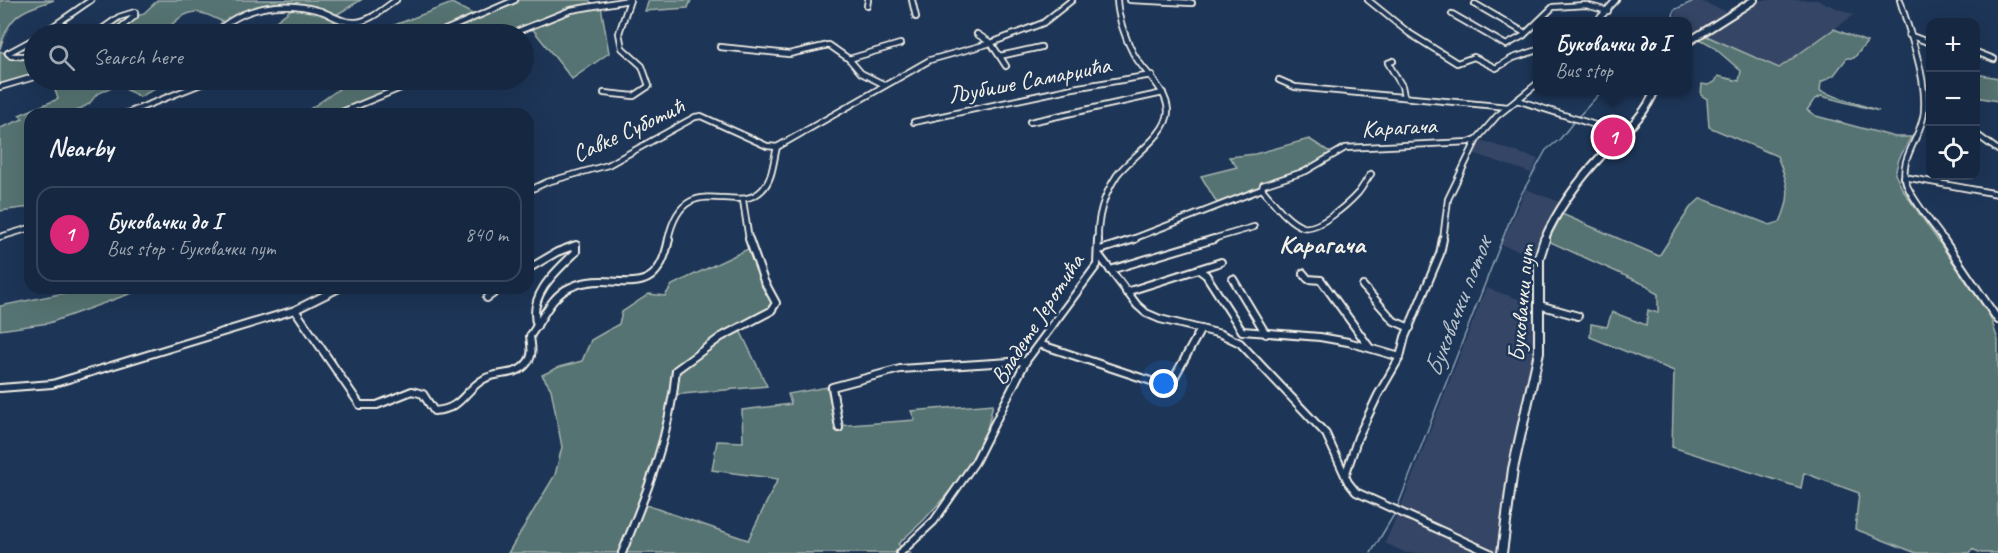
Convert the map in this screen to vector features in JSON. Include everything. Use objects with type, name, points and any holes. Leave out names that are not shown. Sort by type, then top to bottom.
[{"type":"street","points":[[59,24],[90,0]]},
{"type":"street","points":[[223,24],[258,4],[272,2],[320,10],[341,21],[354,23],[366,20],[396,0]]},
{"type":"street","points":[[459,24],[515,0]]},
{"type":"street","points":[[534,25],[572,9],[629,0],[619,33],[622,48],[642,66],[649,86],[642,95],[634,98],[604,93]]},
{"type":"street","points":[[867,6],[868,0]]},
{"type":"street","points":[[912,0],[916,17]]},
{"type":"street","points":[[295,310],[360,405],[377,405],[412,391],[423,394],[434,411],[447,411],[463,401],[483,379],[496,374],[512,373],[527,365],[532,354],[530,336],[562,292],[578,285],[636,280],[652,276],[660,268],[674,220],[692,201],[715,195],[743,200],[757,194],[772,176],[772,160],[777,147],[930,60],[991,43],[1043,23],[1072,0]]},
{"type":"street","name":"Владете Јеротића","points":[[900,553],[934,521],[975,462],[1026,361],[1087,281],[1099,253],[1097,220],[1102,204],[1118,174],[1138,156],[1163,127],[1168,113],[1163,93],[1152,75],[1133,53],[1118,12],[1117,0]]},
{"type":"street","points":[[1130,0],[1192,3]]},
{"type":"street","points":[[1368,0],[1408,33],[1459,63],[1474,57],[1496,68],[1513,58],[1533,52]]},
{"type":"street","points":[[1601,17],[1616,0]]},
{"type":"street","points":[[1692,39],[1754,0]]},
{"type":"street","points":[[1900,0],[1925,98],[1921,128],[1904,167],[1904,177],[1909,191],[1998,320]]},
{"type":"street","points":[[588,1],[596,5]]},
{"type":"street","points":[[1475,4],[1525,33]]},
{"type":"street","points":[[1542,17],[1553,7],[1586,5],[1608,11]]},
{"type":"street","points":[[109,24],[120,16],[135,12],[135,16],[125,24]]},
{"type":"street","points":[[1452,14],[1504,45],[1513,42],[1533,26]]},
{"type":"street","points":[[977,34],[991,43],[1006,66]]},
{"type":"street","points":[[1909,35],[1926,41]]},
{"type":"street","points":[[24,44],[8,53],[11,56],[24,57]]},
{"type":"street","points":[[849,59],[900,44]]},
{"type":"street","points":[[720,47],[789,54],[829,45],[849,59],[861,73],[885,85]]},
{"type":"street","points":[[1000,56],[1041,47]]},
{"type":"street","points":[[1980,54],[1994,59]]},
{"type":"street","points":[[1393,61],[1388,63],[1402,86],[1404,96]]},
{"type":"street","name":"Љубише Самарџића","points":[[914,122],[1073,88],[1152,75]]},
{"type":"street","points":[[0,87],[24,80]]},
{"type":"street","points":[[1279,80],[1295,87],[1508,107]]},
{"type":"street","points":[[1346,475],[1358,437],[1377,395],[1400,357],[1440,254],[1448,199],[1477,139],[1497,116],[1533,87]]},
{"type":"street","points":[[140,108],[186,90]]},
{"type":"street","points":[[352,108],[396,90]]},
{"type":"street","points":[[1030,122],[1163,93]]},
{"type":"street","name":"Буковачки пут","points":[[1502,553],[1513,469],[1539,352],[1539,258],[1548,231],[1592,166],[1647,107],[1653,95]]},
{"type":"street","points":[[1517,100],[1623,134]]},
{"type":"street","name":"Савке Суботић","points":[[534,188],[553,179],[574,177],[607,165],[694,117],[701,116],[766,146],[777,147]]},
{"type":"street","points":[[1980,137],[1998,150]]},
{"type":"street","name":"Карагача","points":[[1099,253],[1262,189],[1263,185],[1308,171],[1345,148],[1469,142],[1477,139]]},
{"type":"street","name":"Карагача","points":[[1262,189],[1302,226],[1308,228],[1327,219],[1360,192],[1371,174]]},
{"type":"street","points":[[1904,177],[1998,194]]},
{"type":"street","points":[[622,553],[661,460],[674,402],[676,370],[710,342],[745,321],[771,311],[776,303],[750,247],[743,200]]},
{"type":"street","points":[[1110,270],[1254,227]]},
{"type":"street","points":[[0,237],[24,230]]},
{"type":"street","points":[[534,265],[576,244],[576,252],[553,276],[538,297],[534,307],[534,321],[537,326]]},
{"type":"street","points":[[1099,253],[1126,292],[1141,309],[1153,316],[1229,336],[1246,348],[1318,423],[1335,448],[1348,482],[1356,492],[1490,553]]},
{"type":"street","points":[[1126,292],[1221,262]]},
{"type":"street","points":[[1198,269],[1206,275],[1242,330],[1266,334],[1320,337],[1400,357]]},
{"type":"street","points":[[1303,273],[1308,279],[1321,280],[1370,348]]},
{"type":"street","points":[[1233,279],[1266,334]]},
{"type":"street","points":[[1363,286],[1394,321],[1410,328]]},
{"type":"street","points":[[0,388],[67,380],[295,310],[327,294]]},
{"type":"street","points":[[487,298],[493,294]]},
{"type":"street","points":[[1539,305],[1578,316]]},
{"type":"street","points":[[1039,344],[1169,387],[1201,329]]},
{"type":"street","points":[[839,428],[832,387],[900,369],[1026,361]]},
{"type":"shaded area","points":[[1698,0],[1730,13],[1692,37],[1692,17],[1675,17],[1676,10]]},
{"type":"shaded area","points":[[1758,0],[1817,0],[1854,15],[1779,68],[1704,35]]},
{"type":"shaded area","points":[[1480,140],[1538,159],[1531,173],[1473,153]]},
{"type":"shaded area","points":[[1526,189],[1562,203],[1549,222],[1536,256],[1501,245]]},
{"type":"shaded area","points":[[1486,288],[1537,305],[1536,351],[1510,468],[1499,553],[1400,508]]},
{"type":"shaded area","points":[[1398,513],[1486,553],[1406,553],[1385,543]]},
{"type":"green space","points":[[54,0],[18,15],[8,28],[0,49],[0,1]]},
{"type":"green space","points":[[158,0],[361,0],[336,15],[341,20],[327,24],[272,24],[298,4],[276,3],[253,9],[228,24],[197,12],[184,15],[172,24],[111,24],[116,21],[127,22],[144,13]]},
{"type":"green space","points":[[512,0],[589,0],[594,5],[601,6],[609,53],[572,79],[534,31],[534,24],[397,24],[452,3],[476,16]]},
{"type":"green space","points":[[649,0],[691,0],[688,8],[645,11]]},
{"type":"green space","points":[[1834,29],[1867,42],[1854,58],[1847,58],[1834,75],[1821,82],[1820,91],[1879,111],[1821,96],[1814,100],[1807,110],[1816,116],[1895,137],[1911,137],[1899,159],[1895,174],[1903,190],[1990,316],[1998,340],[1998,553],[1981,553],[1972,549],[1970,553],[1916,553],[1855,529],[1859,493],[1804,473],[1801,488],[1672,447],[1674,371],[1590,337],[1591,324],[1607,327],[1612,312],[1646,325],[1648,310],[1658,313],[1658,294],[1648,286],[1548,241],[1562,214],[1659,256],[1690,208],[1701,198],[1770,225],[1780,222],[1787,204],[1788,189],[1777,156],[1709,127],[1707,99],[1701,95],[1702,84],[1708,85],[1715,82],[1718,76],[1739,81],[1741,71],[1711,45],[1700,39],[1704,35],[1779,68]]},
{"type":"green space","points":[[0,51],[20,60],[24,59],[24,78],[0,85]]},
{"type":"green space","points":[[1980,75],[1998,78],[1998,101],[1980,98]]},
{"type":"green space","points":[[55,90],[106,90],[97,94],[89,104],[82,108],[36,108],[58,99]]},
{"type":"green space","points":[[127,90],[153,90],[140,97]]},
{"type":"green space","points":[[338,90],[400,90],[356,108],[311,108]]},
{"type":"green space","points":[[24,113],[24,208],[0,211],[0,128],[23,119],[19,115]]},
{"type":"green space","points":[[1309,139],[1333,154],[1295,173],[1217,203],[1201,176],[1237,167],[1229,157],[1255,154]]},
{"type":"green space","points":[[750,248],[778,308],[737,324],[767,386],[672,395],[666,427],[640,503],[748,540],[778,479],[712,470],[717,441],[743,442],[742,410],[791,404],[788,394],[827,387],[837,426],[915,420],[911,411],[993,404],[984,443],[957,483],[924,520],[898,544],[910,553],[508,553],[555,475],[562,447],[551,389],[542,375],[559,367],[582,361],[591,340],[619,324],[622,312],[649,294],[665,296],[672,285]]},
{"type":"green space","points":[[59,294],[129,294],[49,323],[0,330],[0,306]]},
{"type":"waterway","name":"Буковачки поток","points":[[1673,17],[1674,10],[1696,0]]},
{"type":"waterway","name":"Буковачки поток","points":[[1578,117],[1598,95]]},
{"type":"waterway","name":"Буковачки поток","points":[[1397,508],[1517,202],[1546,150],[1560,139],[1575,120]]},
{"type":"waterway","name":"Буковачки поток","points":[[1371,553],[1395,513]]},
{"type":"place","name":"Буковачки до I","points":[[1613,137]]},
{"type":"district","name":"Карагача","points":[[1322,244]]}]
